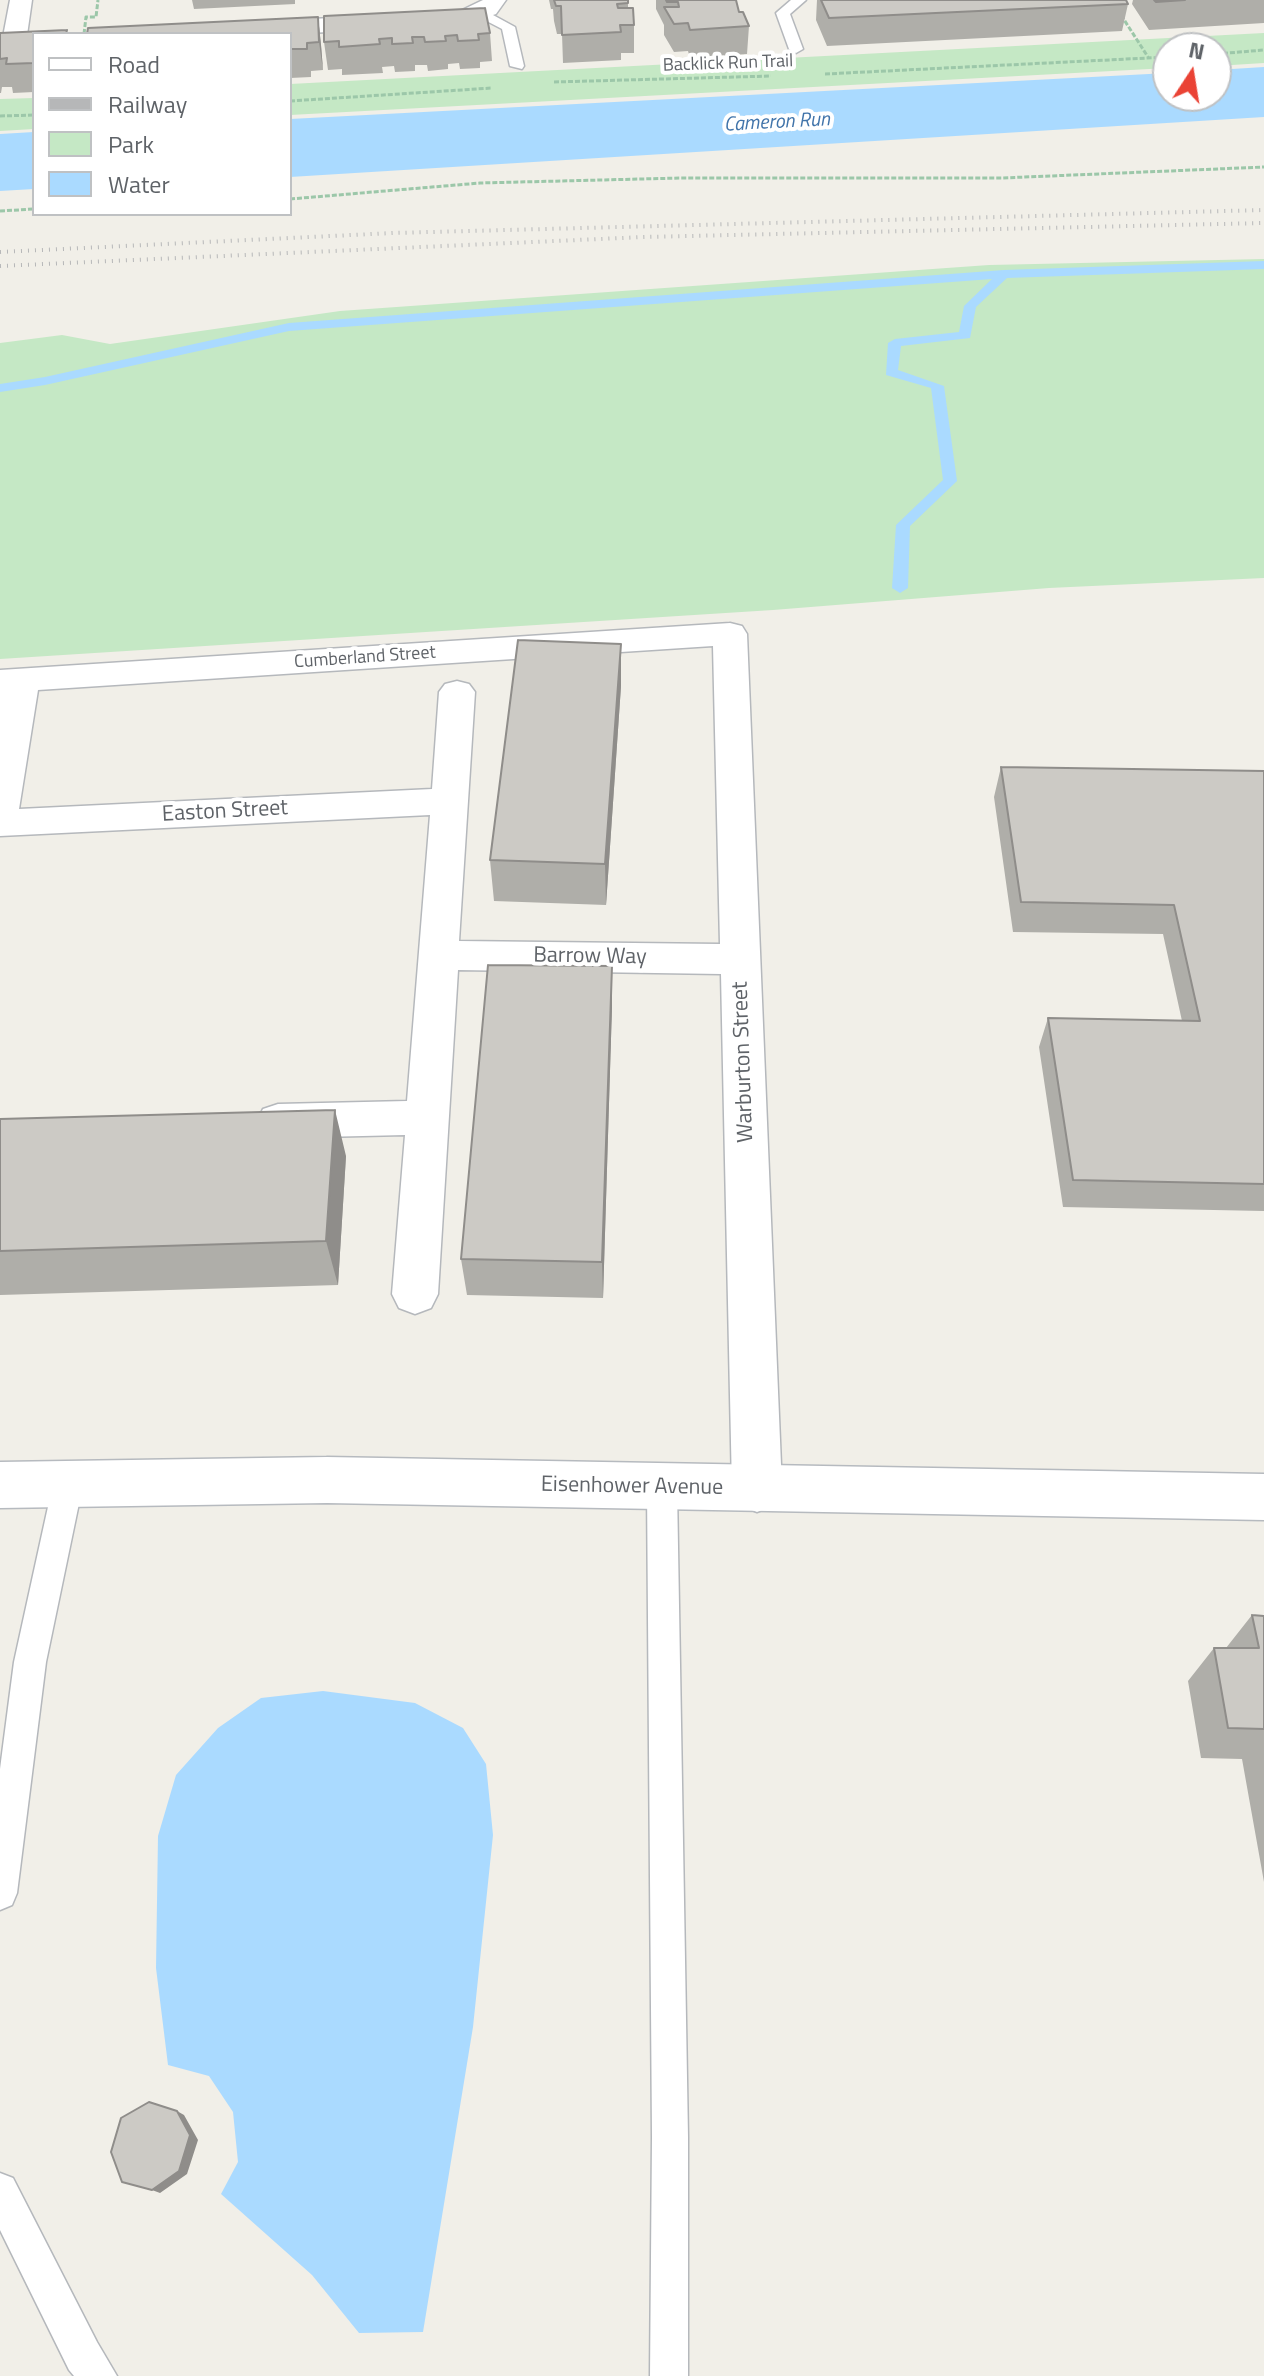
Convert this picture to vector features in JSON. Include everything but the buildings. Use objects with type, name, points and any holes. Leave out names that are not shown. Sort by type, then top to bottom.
[{"type":"street","points":[[16,42],[21,0]]},
{"type":"street","points":[[336,0],[338,25]]},
{"type":"street","points":[[166,26],[338,25],[454,19],[489,6]]},
{"type":"street","name":"Cumberland Street","points":[[11,680],[730,634]]},
{"type":"street","name":"Warburton Street","points":[[730,634],[757,1489]]},
{"type":"street","points":[[0,809],[11,680]]},
{"type":"street","points":[[415,1294],[457,692]]},
{"type":"street","name":"Easton Street","points":[[0,823],[449,801]]},
{"type":"street","name":"Barrow Way","points":[[439,955],[741,959]]},
{"type":"street","points":[[237,1123],[427,1117]]},
{"type":"street","name":"Eisenhower Avenue","points":[[0,1485],[327,1480],[1264,1497]]},
{"type":"lane","points":[[796,49],[783,13],[799,0]]},
{"type":"lane","points":[[489,6],[508,27],[517,66]]},
{"type":"lane","points":[[0,1893],[30,1662],[68,1484]]},
{"type":"lane","points":[[662,1488],[670,2137],[669,2376]]},
{"type":"lane","points":[[0,2191],[83,2356],[98,2376]]},
{"type":"path","points":[[84,32],[86,17],[96,17],[98,0]]},
{"type":"path","points":[[1118,12],[1149,58]]},
{"type":"path","points":[[1232,53],[1264,50]]},
{"type":"path","name":"Backlick Run Trail","points":[[818,74],[1152,58]]},
{"type":"path","name":"Backlick Run Trail","points":[[549,82],[772,76]]},
{"type":"path","points":[[292,101],[501,87]]},
{"type":"path","points":[[0,116],[32,115]]},
{"type":"path","points":[[292,199],[480,183],[657,178],[1002,178],[1264,167]]},
{"type":"path","points":[[0,211],[32,209]]},
{"type":"green space","points":[[1264,33],[1264,63],[1232,65],[1232,35]]},
{"type":"green space","points":[[1152,39],[1152,69],[292,115],[292,84]]},
{"type":"green space","points":[[32,98],[32,129],[0,131],[0,99]]},
{"type":"green space","points":[[1264,259],[1264,578],[1049,588],[773,610],[0,659],[0,343],[62,335],[110,344],[340,311],[989,265]]},
{"type":"water","name":"Cameron Run","points":[[1264,67],[1264,117],[292,177],[292,119],[1152,74],[1152,112],[1232,112],[1232,69]]},
{"type":"water","points":[[32,132],[32,189],[0,191],[0,134]]},
{"type":"water","points":[[323,1691],[415,1703],[463,1728],[486,1764],[493,1835],[473,2027],[423,2332],[359,2333],[312,2275],[221,2194],[238,2162],[233,2112],[209,2076],[168,2065],[156,1968],[158,1836],[176,1775],[218,1728],[261,1698]]},
{"type":"waterway","points":[[1004,274],[1264,265]]},
{"type":"waterway","points":[[0,388],[45,381],[289,327],[1004,274]]},
{"type":"waterway","points":[[900,588],[903,525],[950,481],[937,386],[891,372],[895,343],[965,335],[970,306],[1004,274]]},
{"type":"railway","points":[[0,252],[393,233],[1264,210]]},
{"type":"railway","points":[[0,266],[644,237],[1264,223]]}]
